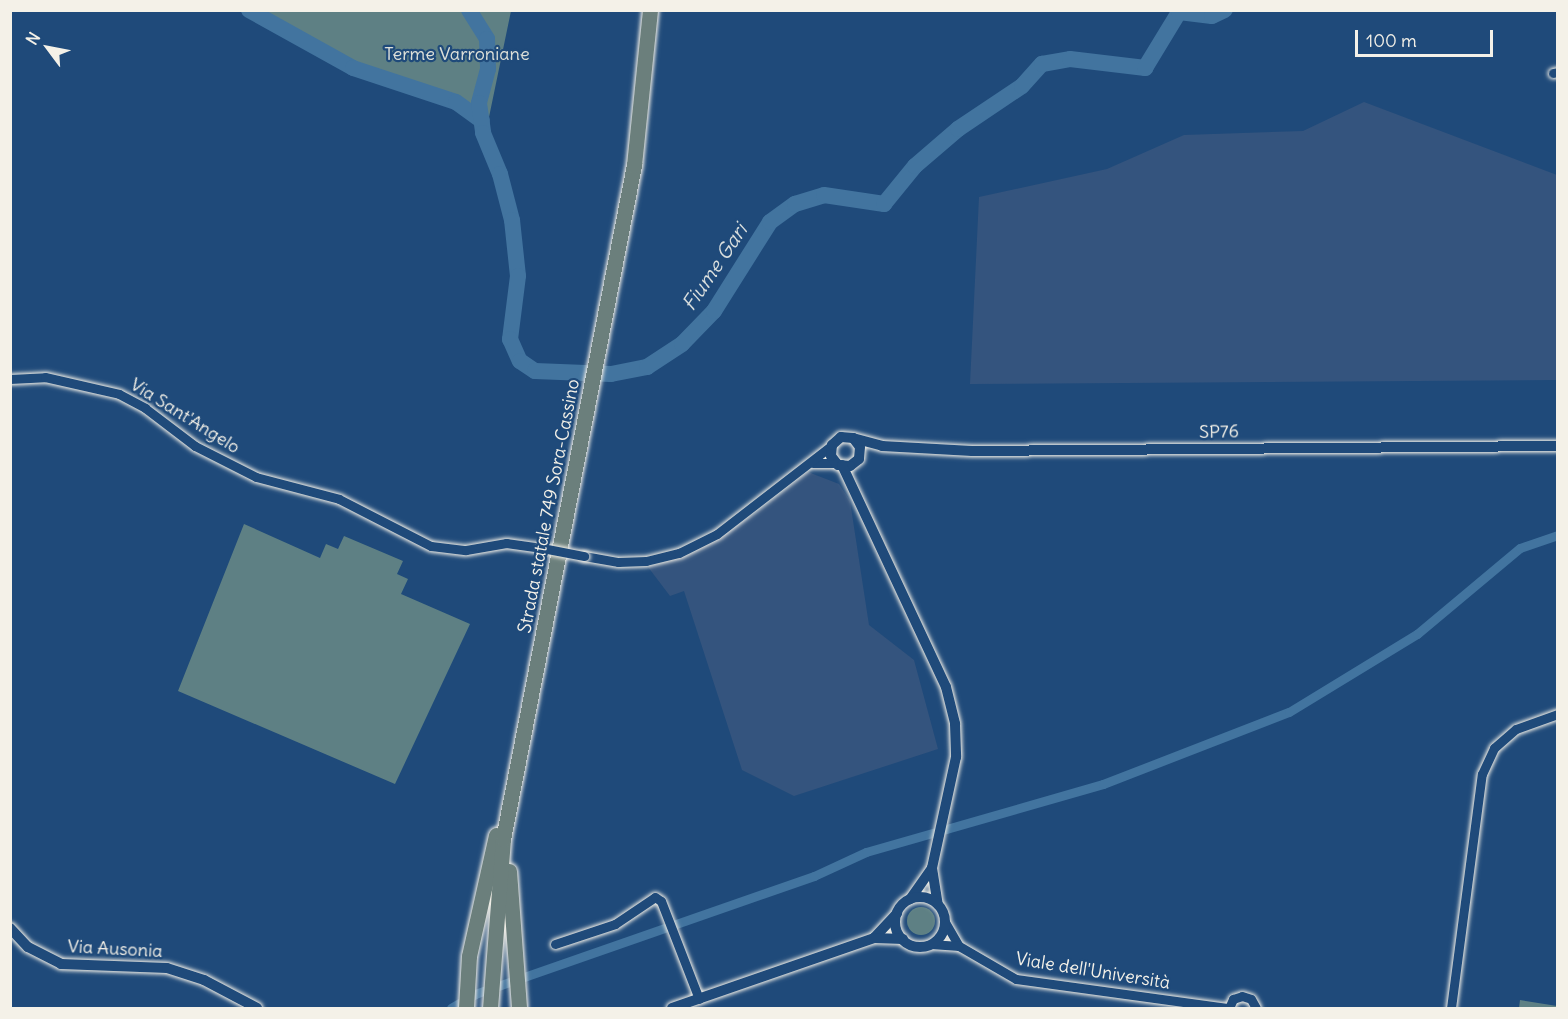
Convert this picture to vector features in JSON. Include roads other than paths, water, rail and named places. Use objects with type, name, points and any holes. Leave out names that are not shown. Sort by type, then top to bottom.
[{"type":"highway","name":"Strada statale 749 Sora-Cassino","points":[[490,1008],[490,968],[503,839],[604,333],[634,165],[650,10]]},
{"type":"highway","points":[[515,772],[509,879],[519,1003]]},
{"type":"highway","points":[[466,1008],[469,969],[494,844],[515,772]]},
{"type":"street","name":"Via Sant'Angelo","points":[[10,380],[45,377],[119,394],[146,408],[195,446],[256,477],[339,499],[431,546],[466,550],[506,543],[618,562],[646,561],[679,553],[709,538],[813,463],[832,445]]},
{"type":"street","points":[[672,1008],[874,938],[903,939],[916,946],[931,944],[941,935],[945,922],[938,905],[932,868],[956,746],[956,724],[946,687],[856,487],[840,464],[831,456],[832,445],[841,437],[853,438],[860,447],[856,487]]},
{"type":"street","name":"SP76","points":[[853,438],[882,446],[983,450],[1557,446]]},
{"type":"street","name":"SP76","points":[[840,464],[850,466],[882,446]]},
{"type":"street","points":[[813,463],[840,464]]},
{"type":"street","points":[[1451,1008],[1482,774],[1494,748],[1516,729],[1557,714]]},
{"type":"street","points":[[874,938],[910,899],[932,868]]},
{"type":"street","points":[[555,944],[615,924],[650,897],[658,899],[663,905],[699,999]]},
{"type":"street","points":[[910,899],[925,897],[938,905]]},
{"type":"street","points":[[897,913],[896,927],[903,939]]},
{"type":"street","name":"Viale dell'Università","points":[[945,922],[959,946]]},
{"type":"street","name":"Via Ausonia","points":[[10,928],[28,947],[61,964],[167,968],[209,983],[257,1008]]},
{"type":"street","name":"Viale dell'Università","points":[[931,944],[959,946],[1016,979],[1229,1008]]},
{"type":"street","points":[[1229,1008],[1233,999],[1242,996],[1251,999],[1256,1008]]},
{"type":"waterway","points":[[249,10],[353,68],[456,102],[482,121]]},
{"type":"waterway","name":"Fiume Gari","points":[[469,10],[487,39],[488,69],[479,103],[483,133],[500,174],[512,220],[518,276],[510,339],[520,361],[535,371],[611,374],[647,367],[682,344],[714,311],[770,222],[795,204],[824,195],[884,204],[915,166],[958,129],[1022,86],[1042,64],[1070,59],[1145,68],[1179,12],[1212,16],[1225,10]]},
{"type":"waterway","points":[[451,1008],[475,994],[814,876],[866,852],[1103,784],[1289,712],[1417,634],[1520,548],[1558,535]]},
{"type":"park label","name":"Terme Varroniane","points":[[457,54]]}]
